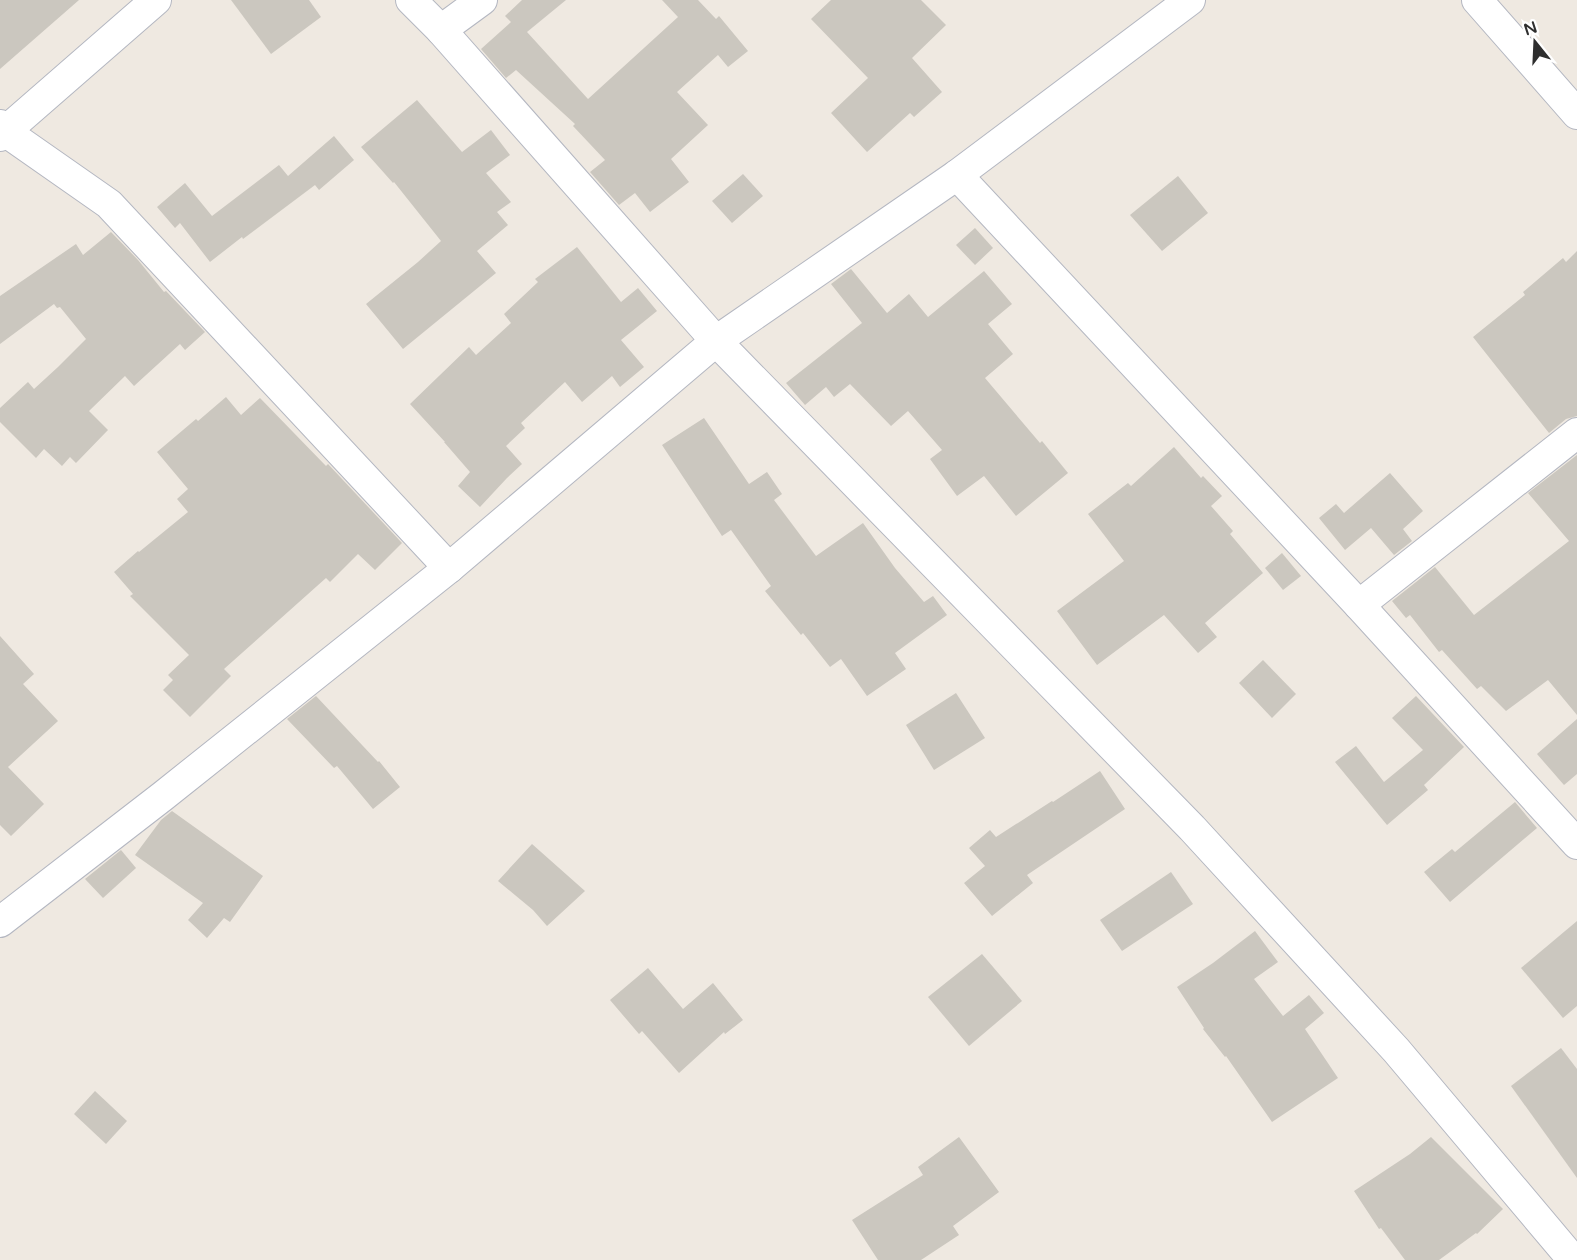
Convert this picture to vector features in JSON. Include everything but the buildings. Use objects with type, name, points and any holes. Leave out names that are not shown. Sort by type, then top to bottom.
[{"type":"street","points":[[156,0],[2,131],[109,204],[449,568]]},
{"type":"street","points":[[411,0],[441,30],[716,341],[1192,828],[1396,1050],[1573,1260]]},
{"type":"street","points":[[441,30],[482,0]]},
{"type":"street","points":[[0,922],[164,796],[449,568],[716,341],[957,175],[1190,0]]},
{"type":"street","points":[[1477,0],[1577,114]]},
{"type":"street","points":[[957,175],[1359,604],[1567,814],[1577,844]]},
{"type":"street","points":[[1359,604],[1577,433]]}]
